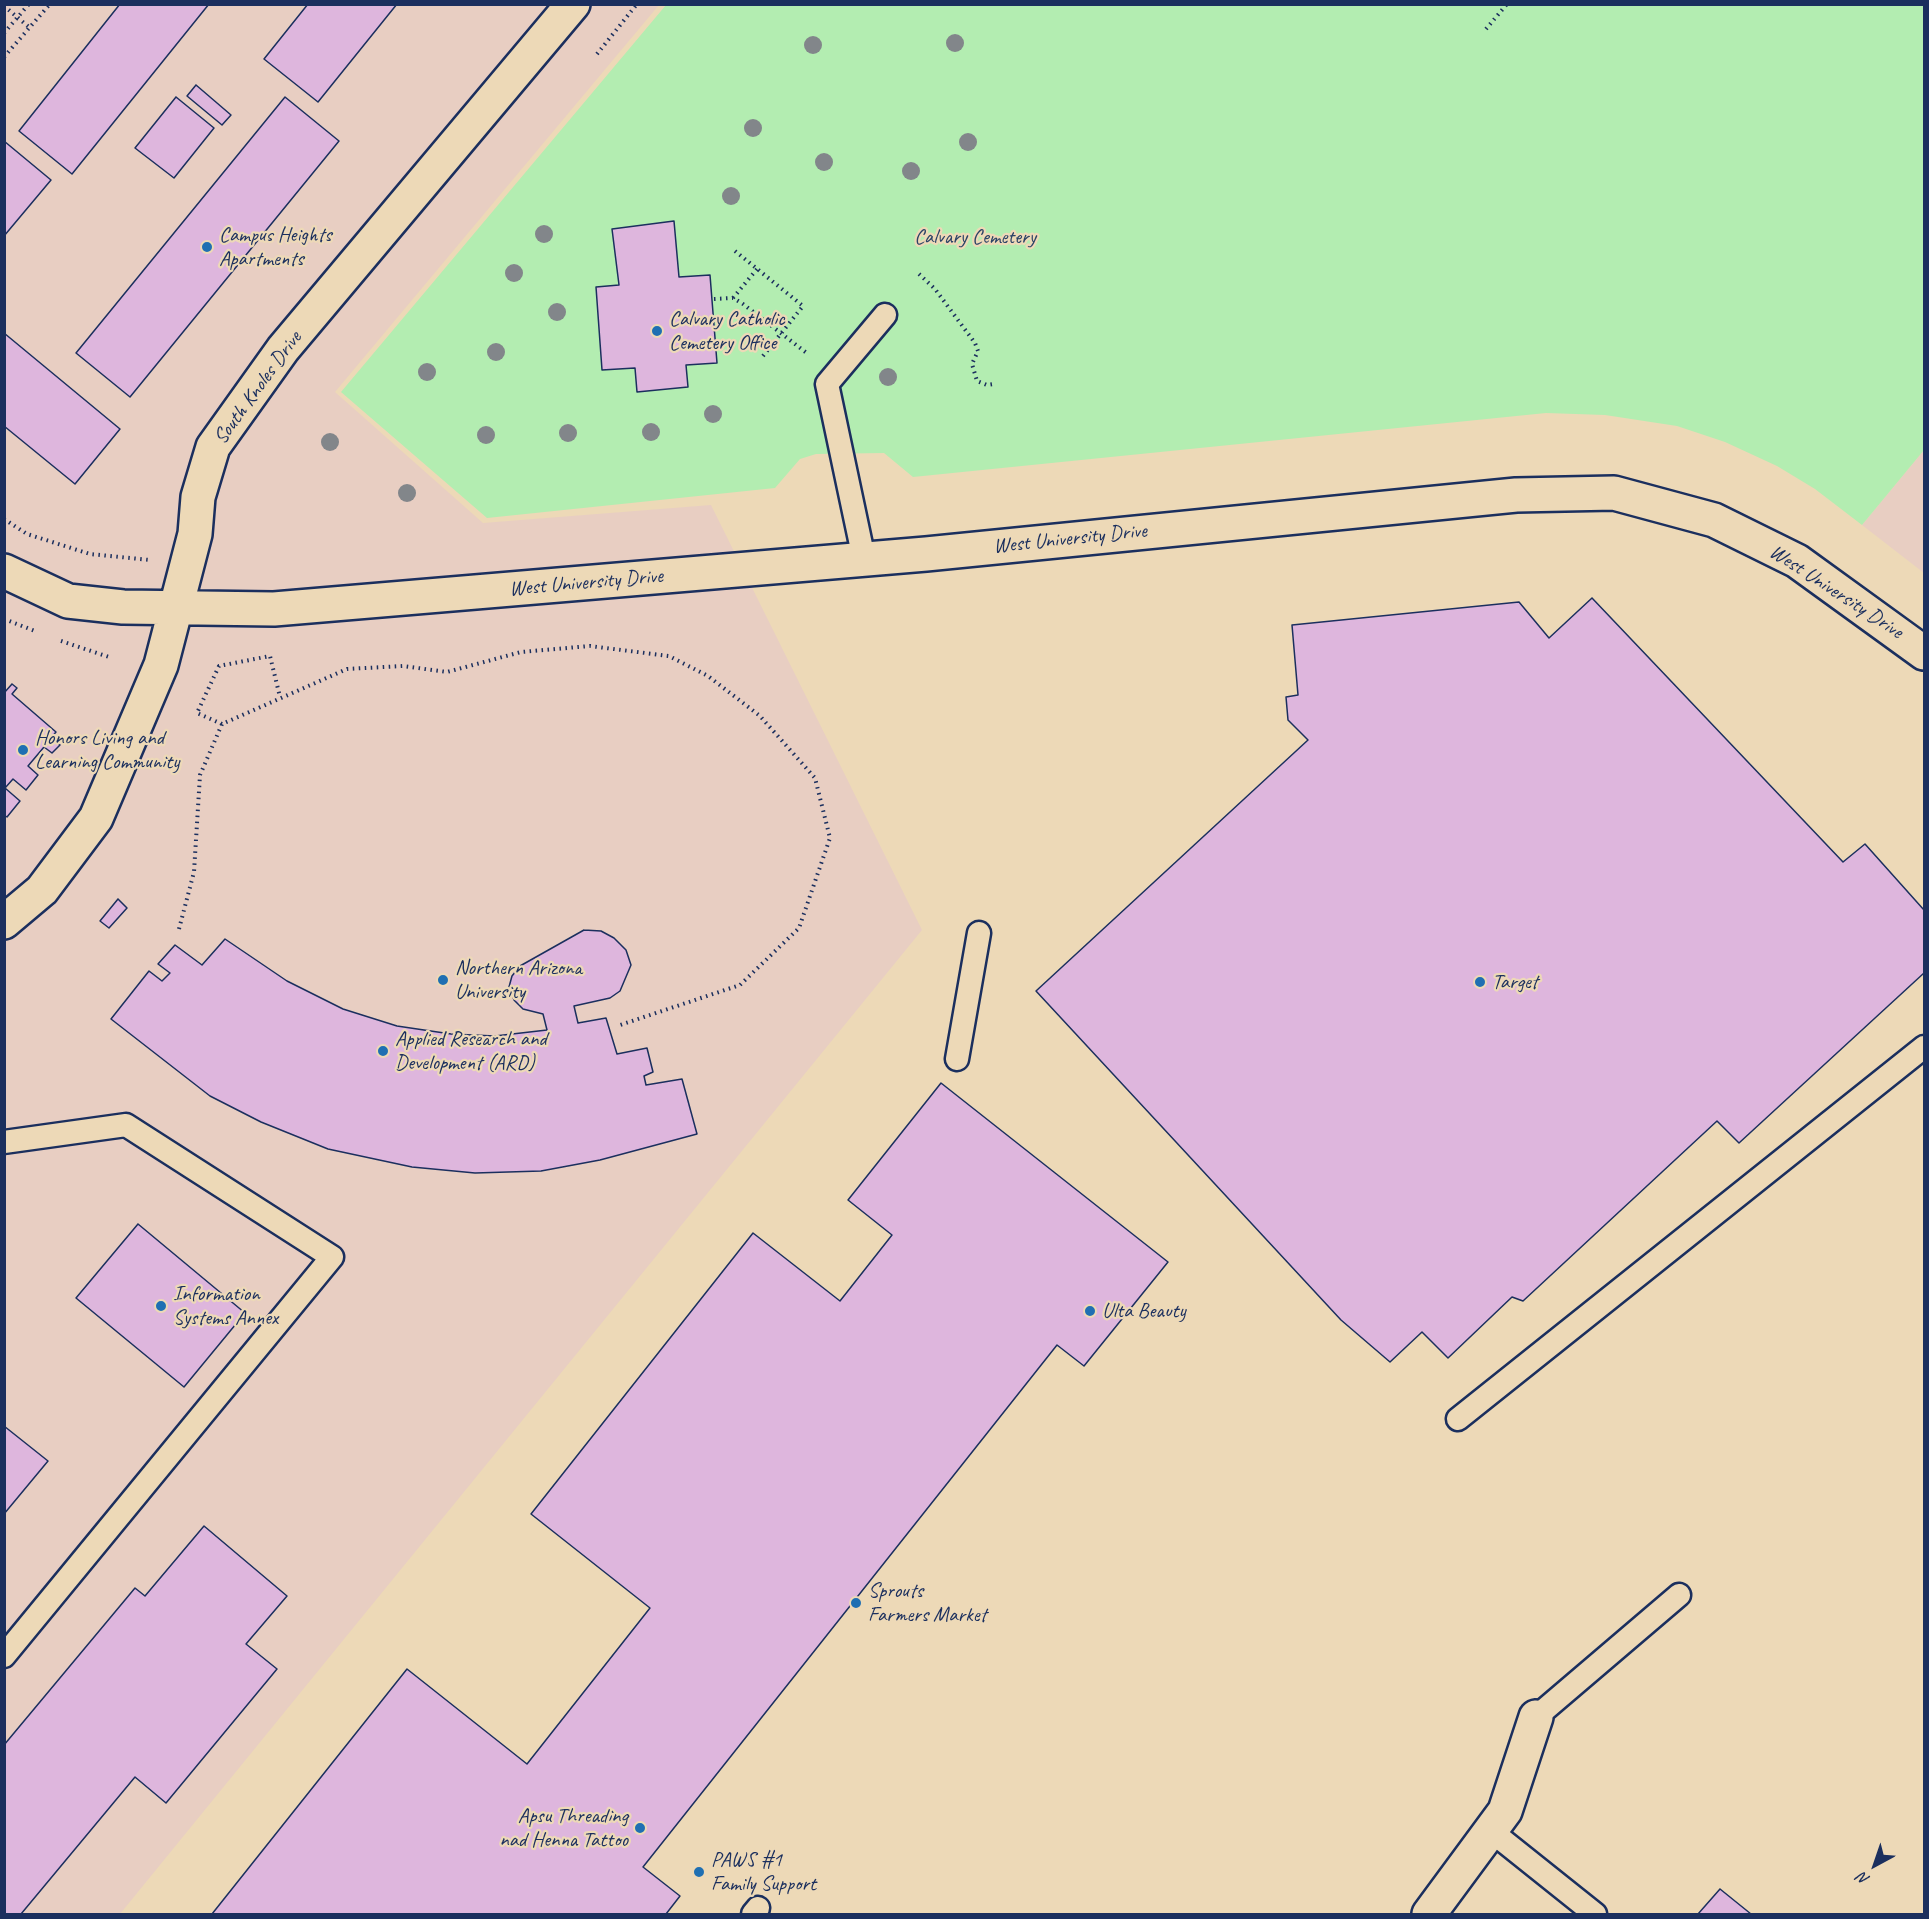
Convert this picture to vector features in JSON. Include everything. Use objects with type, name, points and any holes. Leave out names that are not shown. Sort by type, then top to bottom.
[{"type":"street","name":"South Knoles Drive","points":[[4,922],[42,890],[96,818],[161,665],[174,607],[195,534],[198,497],[213,447],[283,349],[573,4]]},
{"type":"street","name":"West University Drive","points":[[4,571],[68,601],[123,607],[274,609],[864,559],[1516,495],[1614,493],[1714,519],[1797,561],[1924,653]]},
{"type":"street","points":[[1429,1914],[1505,1810],[1536,1717]]},
{"type":"lane","points":[[864,559],[827,384],[885,315]]},
{"type":"lane","points":[[957,1059],[979,933]]},
{"type":"lane","points":[[1458,1419],[1924,1047]]},
{"type":"lane","points":[[4,1142],[126,1125],[332,1257],[4,1656]]},
{"type":"lane","points":[[1536,1717],[1679,1595]]},
{"type":"lane","points":[[1491,1831],[1594,1914]]},
{"type":"path","points":[[4,33],[29,4]]},
{"type":"path","points":[[4,57],[50,4]]},
{"type":"path","points":[[597,54],[637,4]]},
{"type":"path","points":[[1486,29],[1507,4]]},
{"type":"path","points":[[4,6],[30,28]]},
{"type":"path","points":[[735,251],[803,306],[763,356]]},
{"type":"path","points":[[733,298],[757,269]]},
{"type":"path","points":[[919,274],[975,343],[978,351],[972,364],[977,381],[987,385],[994,384]]},
{"type":"path","points":[[714,299],[733,298],[835,374]]},
{"type":"path","points":[[4,519],[27,534],[90,554],[131,560]]},
{"type":"path","points":[[179,929],[194,872],[200,775],[222,724],[347,669],[403,666],[447,672],[520,652],[590,646],[669,656],[708,676],[760,716],[815,778],[830,838],[799,928],[740,986],[621,1025]]},
{"type":"path","points":[[222,724],[197,713],[219,666],[270,656],[280,697]]},
{"type":"shaded area","name":"Northern Arizona University","points":[[5,5],[659,5],[335,392],[483,523],[711,505],[922,930],[120,1914],[5,1914]]},
{"type":"shaded area","points":[[1924,450],[1924,573],[1862,525]]},
{"type":"green space","name":"Calvary Cemetery","points":[[666,5],[1924,5],[1924,450],[1862,525],[1815,489],[1777,466],[1725,442],[1677,426],[1605,415],[1546,413],[913,477],[884,453],[816,454],[800,459],[775,488],[487,518],[341,392]]},
{"type":"building","points":[[120,4],[209,4],[72,174],[19,131]]},
{"type":"building","points":[[308,4],[397,4],[318,102],[264,59]]},
{"type":"building","points":[[196,85],[231,115],[222,125],[187,96]]},
{"type":"building","name":"Campus Heights Apartments","points":[[176,97],[214,128],[174,178],[135,148]]},
{"type":"building","name":"Campus Heights Apartments","points":[[285,97],[339,141],[130,397],[76,353]]},
{"type":"building","points":[[4,141],[51,180],[4,236]]},
{"type":"building","name":"Calvary Catholic Cemetery Office","points":[[674,221],[679,277],[710,275],[717,363],[686,365],[688,387],[637,392],[635,368],[602,370],[596,287],[619,285],[612,229]]},
{"type":"building","points":[[4,333],[120,429],[75,484],[4,426]]},
{"type":"building","name":"Target","points":[[1592,598],[1843,862],[1865,844],[1924,910],[1924,973],[1739,1143],[1717,1121],[1523,1301],[1512,1297],[1448,1358],[1422,1332],[1390,1362],[1341,1320],[1036,991],[1308,740],[1288,720],[1286,697],[1298,695],[1292,625],[1519,602],[1549,638]]},
{"type":"building","name":"Honors Living and Learning Community","points":[[12,684],[17,688],[12,694],[56,732],[49,740],[60,745],[52,753],[44,747],[28,766],[38,775],[26,790],[13,779],[5,788],[20,801],[7,817],[4,815],[4,693]]},
{"type":"building","points":[[118,899],[127,908],[109,928],[100,921]]},
{"type":"building","name":"Applied Research and Development (ARD)","points":[[584,930],[601,931],[614,938],[626,950],[631,965],[620,991],[610,998],[574,1006],[578,1023],[606,1018],[617,1054],[647,1048],[653,1072],[644,1076],[646,1085],[682,1079],[697,1134],[600,1160],[541,1171],[475,1173],[412,1167],[328,1149],[261,1122],[210,1096],[111,1019],[149,971],[162,981],[170,973],[158,964],[175,945],[202,965],[225,939],[287,981],[343,1009],[397,1026],[451,1034],[495,1036],[547,1030],[543,1014],[523,1009],[514,1000],[509,987],[512,976],[520,966]]},
{"type":"building","points":[[941,1083],[1168,1262],[1084,1366],[1057,1345],[643,1867],[680,1896],[666,1914],[212,1914],[407,1669],[527,1764],[650,1608],[531,1514],[753,1233],[840,1301],[892,1235],[848,1200]]},
{"type":"building","name":"Information Systems Annex","points":[[138,1224],[245,1313],[184,1387],[76,1298]]},
{"type":"building","points":[[4,1426],[48,1461],[4,1514]]},
{"type":"building","points":[[204,1526],[287,1596],[246,1644],[277,1669],[166,1803],[135,1777],[21,1914],[4,1914],[4,1745],[135,1588],[145,1596]]},
{"type":"building","points":[[1720,1889],[1751,1914],[1698,1914]]},
{"type":"place","name":"Campus Heights Apartments","points":[[207,247]]},
{"type":"place","name":"Calvary Catholic Cemetery Office","points":[[657,331]]},
{"type":"place","name":"Honors Living and Learning Community","points":[[23,750]]},
{"type":"place","name":"Northern Arizona University","points":[[443,980]]},
{"type":"place","name":"Target","points":[[1480,982]]},
{"type":"place","name":"Applied Research and Development (ARD)","points":[[383,1051]]},
{"type":"place","name":"Information Systems Annex","points":[[161,1306]]},
{"type":"place","name":"Ulta Beauty","points":[[1090,1311]]},
{"type":"place","name":"Sprouts Farmers Market","points":[[856,1603]]},
{"type":"place","name":"Apsu Threading nad Henna Tattoo","points":[[640,1828]]},
{"type":"place","name":"PAWS #1 Family Support","points":[[699,1872]]}]
